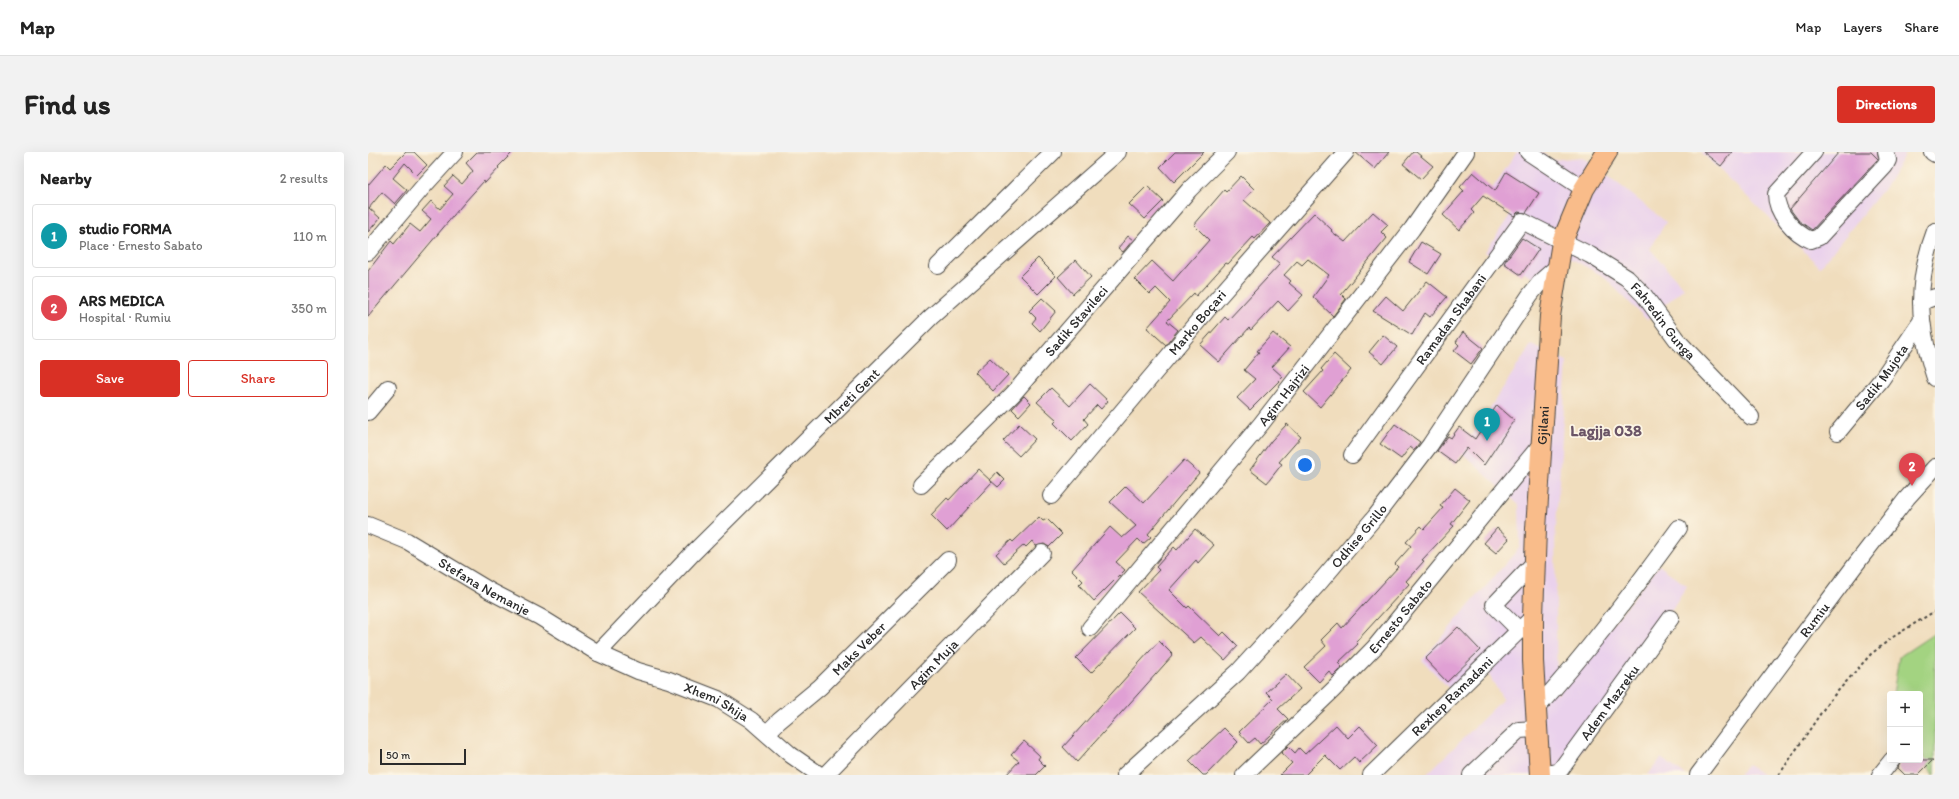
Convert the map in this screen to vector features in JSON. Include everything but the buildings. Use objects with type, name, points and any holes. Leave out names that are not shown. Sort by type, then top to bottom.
[{"type":"main road","name":"Gjilani","points":[[1540,775],[1526,623],[1534,563],[1549,330],[1557,267],[1562,242],[1584,189],[1607,152]]},
{"type":"street","points":[[368,252],[455,152]]},
{"type":"street","points":[[938,266],[1053,152]]},
{"type":"street","name":"Mbreti Gent","points":[[598,653],[704,542],[931,317],[1118,152]]},
{"type":"street","name":"Sadik Stavileci","points":[[921,485],[1013,394],[1189,190],[1227,152]]},
{"type":"street","name":"Marko Boçari","points":[[1051,496],[1209,308],[1346,152]]},
{"type":"street","name":"Agim Hajrizi","points":[[1090,628],[1261,424],[1412,229],[1466,152]]},
{"type":"street","points":[[1528,152],[1584,189]]},
{"type":"street","points":[[1814,152],[1776,194],[1777,207],[1790,225],[1800,234],[1811,240],[1819,237],[1885,166],[1888,160],[1886,152]]},
{"type":"street","name":"Ramadan Shabani","points":[[1352,455],[1522,221],[1562,242]]},
{"type":"street","points":[[1935,231],[1923,269],[1920,292],[1928,300],[1922,320],[1935,378]]},
{"type":"street","name":"Fahredin Gunga","points":[[1562,242],[1607,265],[1627,278],[1644,295],[1677,340],[1752,417]]},
{"type":"street","name":"Odhise Grillo","points":[[1125,775],[1238,672],[1320,582],[1402,482],[1430,445],[1530,294],[1542,280],[1557,267]]},
{"type":"street","name":"Sadik Mujota","points":[[1838,432],[1881,380],[1922,320]]},
{"type":"street","points":[[368,412],[388,388]]},
{"type":"street","name":"Ernesto Sabato","points":[[1244,775],[1333,690],[1375,647],[1542,443]]},
{"type":"street","name":"Rumiu","points":[[1698,775],[1907,498],[1935,467]]},
{"type":"street","name":"Stefana Nemanje","points":[[368,525],[407,541],[490,591],[540,617],[598,653]]},
{"type":"street","points":[[1471,775],[1518,730],[1536,720],[1678,528]]},
{"type":"street","name":"Agim Muja","points":[[825,775],[1042,554]]},
{"type":"street","name":"Maks Veber","points":[[767,733],[820,687],[948,560]]},
{"type":"street","points":[[1526,623],[1494,605],[1534,563]]},
{"type":"street","name":"Adem Mazreku","points":[[1540,775],[1558,772],[1561,769],[1671,618]]},
{"type":"street","name":"Rexhep Ramadani","points":[[1371,775],[1526,623]]},
{"type":"street","name":"Xhemi Shija","points":[[598,653],[638,671],[669,680],[718,699],[737,710],[803,764],[820,775]]},
{"type":"street","points":[[1880,775],[1890,763]]},
{"type":"path","points":[[1779,775],[1829,701],[1871,654],[1893,637],[1935,611]]},
{"type":"shaded area","points":[[1517,152],[1541,152],[1552,160],[1582,157],[1666,222],[1650,249],[1684,288],[1647,320],[1603,276],[1566,256],[1560,291],[1485,252],[1515,208],[1487,196]]},
{"type":"shaded area","points":[[1701,152],[1906,152],[1886,186],[1820,267]]},
{"type":"shaded area","points":[[1531,345],[1567,361],[1555,541],[1557,695],[1659,565],[1687,586],[1565,775],[1426,775],[1503,699],[1486,670],[1458,698],[1422,660],[1520,547],[1519,505],[1461,452]]},
{"type":"shaded area","points":[[1661,758],[1685,775],[1648,775]]},
{"type":"shaded area","points":[[1747,764],[1763,775],[1739,775]]},
{"type":"green space","points":[[1935,633],[1935,775],[1933,775],[1923,757],[1923,691],[1893,691],[1899,657]]},
{"type":"place","name":"studio FORMA","points":[[1487,441]]},
{"type":"place","name":"ARS MEDICA","points":[[1912,486]]},
{"type":"district","name":"Lagjja 038","points":[[1606,430]]}]
